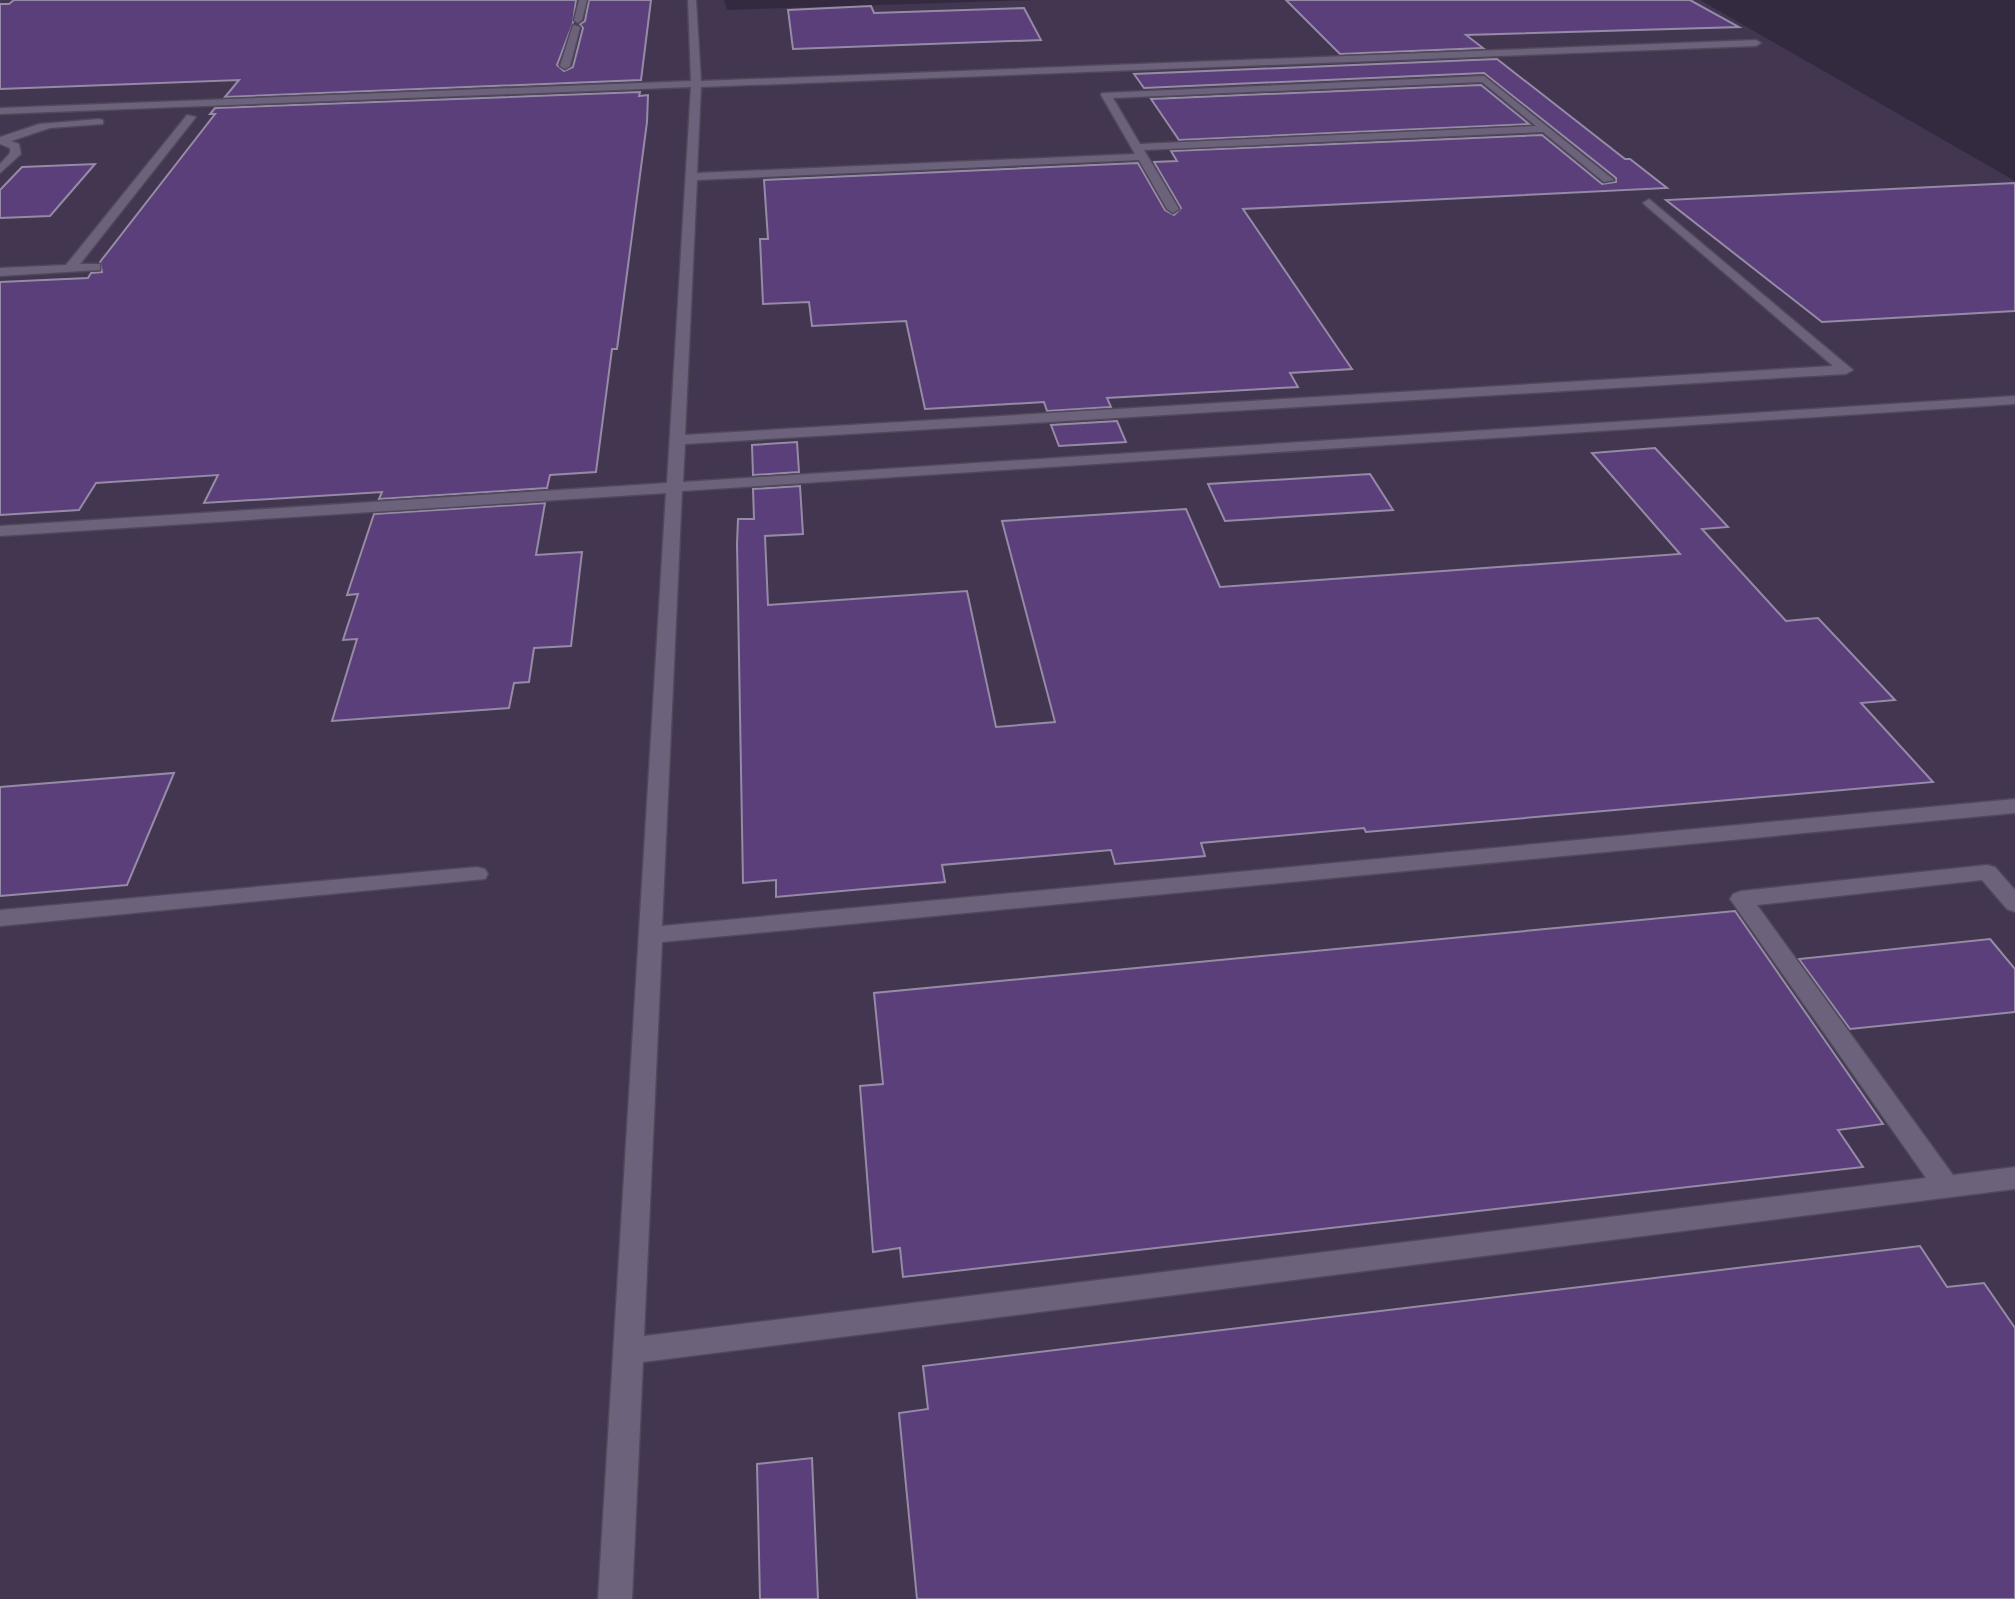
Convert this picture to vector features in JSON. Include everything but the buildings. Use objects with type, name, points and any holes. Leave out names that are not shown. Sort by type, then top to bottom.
[{"type":"lane","points":[[565,66],[583,0]]},
{"type":"lane","points":[[614,1599],[696,85],[692,0]]},
{"type":"lane","points":[[0,111],[1756,43]]},
{"type":"lane","points":[[1173,209],[1106,94],[1483,79],[1608,180]]},
{"type":"lane","points":[[177,118],[204,116]]},
{"type":"lane","points":[[70,268],[191,117]]},
{"type":"lane","points":[[2,140],[25,129],[45,124],[111,121]]},
{"type":"lane","points":[[691,177],[1545,129]]},
{"type":"lane","points":[[0,170],[16,154],[15,146],[2,140]]},
{"type":"lane","points":[[678,440],[1846,370],[1649,204]]},
{"type":"lane","points":[[0,272],[96,267]]},
{"type":"lane","points":[[0,531],[2015,400]]},
{"type":"lane","points":[[651,936],[2015,806]]},
{"type":"lane","points":[[1947,1187],[1741,899],[1987,872],[2015,904]]},
{"type":"lane","points":[[0,918],[477,874]]},
{"type":"lane","points":[[628,1350],[2015,1178]]},
{"type":"shaded area","points":[[0,0],[724,0],[727,10],[1037,0],[1700,0],[2015,181],[2015,1599],[0,1599]]}]
